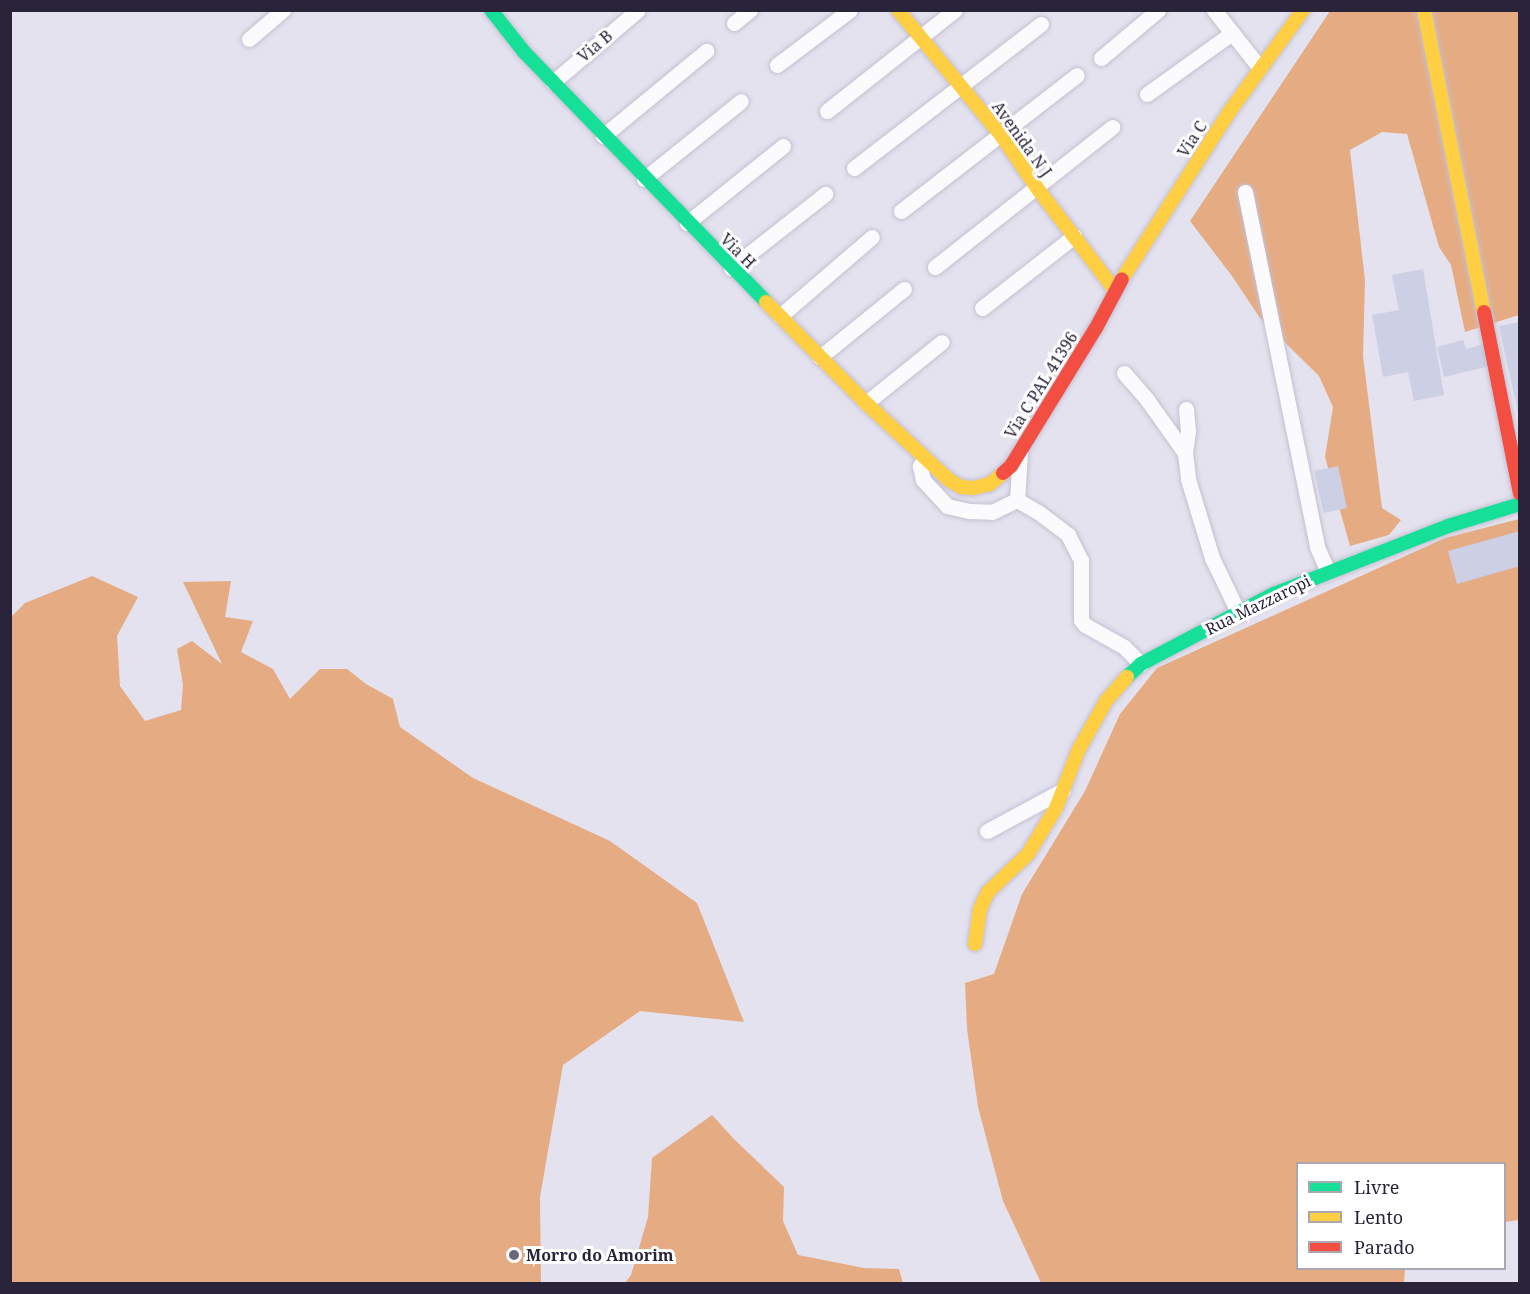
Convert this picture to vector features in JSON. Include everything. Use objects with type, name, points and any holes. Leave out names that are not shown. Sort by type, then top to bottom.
[{"type":"street","points":[[249,39],[283,10]]},
{"type":"street","name":"Via H","points":[[491,10],[524,52],[644,179],[866,403],[949,480],[961,487],[982,486]]},
{"type":"street","name":"Via B","points":[[553,81],[638,10]]},
{"type":"street","points":[[734,23],[750,10]]},
{"type":"street","points":[[777,65],[850,10]]},
{"type":"street","name":"Avenida N J","points":[[898,10],[1001,135],[1036,188],[1115,290]]},
{"type":"street","points":[[827,111],[955,10]]},
{"type":"street","points":[[1101,58],[1158,10]]},
{"type":"street","points":[[1214,10],[1260,68]]},
{"type":"street","name":"Via C","points":[[1115,290],[1260,68],[1303,10]]},
{"type":"street","points":[[1424,10],[1520,493]]},
{"type":"street","points":[[854,168],[1041,24]]},
{"type":"street","points":[[1147,94],[1232,33]]},
{"type":"street","points":[[603,136],[706,51]]},
{"type":"street","points":[[901,211],[1077,75]]},
{"type":"street","points":[[644,179],[741,101]]},
{"type":"street","points":[[935,267],[1112,127]]},
{"type":"street","points":[[687,223],[783,146]]},
{"type":"street","points":[[1245,192],[1317,547],[1328,572]]},
{"type":"street","points":[[731,268],[825,194]]},
{"type":"street","points":[[982,308],[1074,236]]},
{"type":"street","points":[[780,316],[872,237]]},
{"type":"street","points":[[820,357],[904,289]]},
{"type":"street","name":"Via C PAL 41396","points":[[982,486],[1002,476],[1020,452],[1096,328],[1115,290]]},
{"type":"street","points":[[866,403],[942,342]]},
{"type":"street","points":[[1124,374],[1148,400],[1185,453]]},
{"type":"street","points":[[1186,409],[1188,431],[1185,453],[1188,479],[1198,518],[1212,558],[1239,614]]},
{"type":"street","points":[[1017,500],[1020,452]]},
{"type":"street","points":[[925,459],[920,466],[923,480],[947,506],[969,511],[992,512],[1017,500]]},
{"type":"street","points":[[1017,500],[1038,512],[1068,535],[1077,549],[1083,574],[1081,620],[1085,625],[1124,647],[1141,664]]},
{"type":"street","name":"Rua Mazzaropi","points":[[975,944],[980,909],[988,892],[1028,855],[1064,790],[1079,750],[1106,701],[1130,673],[1141,664],[1274,594],[1448,526],[1520,504]]},
{"type":"street","points":[[987,831],[1064,790]]},
{"type":"shaded area","points":[[1330,11],[1519,11],[1519,315],[1465,332],[1451,265],[1439,247],[1407,134],[1382,132],[1350,150],[1365,280],[1363,356],[1382,508],[1401,520],[1389,535],[1350,546],[1325,457],[1333,407],[1319,376],[1260,318],[1232,276],[1190,221]]},
{"type":"shaded area","points":[[1519,519],[1519,1220],[1506,1222],[1506,1162],[1296,1162],[1296,1270],[1405,1270],[1404,1283],[1041,1283],[1003,1201],[978,1107],[967,1029],[965,983],[994,974],[1022,894],[1085,791],[1120,714],[1157,668],[1445,538]]},
{"type":"shaded area","points":[[92,576],[138,597],[117,636],[120,686],[145,721],[181,710],[183,685],[177,649],[192,641],[222,664],[183,582],[231,581],[225,617],[253,621],[241,652],[273,669],[290,699],[320,669],[347,669],[366,684],[393,699],[400,727],[473,778],[610,841],[697,903],[744,1022],[640,1011],[563,1065],[540,1197],[541,1283],[11,1283],[11,617],[25,603]]},
{"type":"shaded area","points":[[712,1115],[784,1187],[783,1221],[798,1255],[864,1268],[899,1269],[903,1283],[625,1283],[631,1275],[648,1217],[652,1158]]},
{"type":"building","points":[[1423,269],[1444,395],[1414,401],[1408,372],[1383,377],[1372,315],[1399,310],[1392,275]]},
{"type":"building","points":[[1520,322],[1520,417],[1519,417],[1499,326]]},
{"type":"building","points":[[1463,340],[1466,349],[1485,344],[1490,366],[1444,377],[1437,347]]},
{"type":"building","points":[[1338,466],[1347,508],[1323,513],[1315,471]]},
{"type":"building","points":[[1520,531],[1520,566],[1457,584],[1448,551]]},
{"type":"traffic: fast","points":[[491,10],[524,52],[766,302]]},
{"type":"traffic: fast","points":[[1127,677],[1141,664],[1274,594],[1448,526],[1520,504]]},
{"type":"traffic: slow","points":[[898,10],[1001,135],[1037,188],[1115,290]]},
{"type":"traffic: slow","points":[[1122,279],[1230,111],[1303,10]]},
{"type":"traffic: slow","points":[[1424,10],[1484,312]]},
{"type":"traffic: slow","points":[[766,302],[866,403],[949,480],[961,487],[973,488],[990,484],[1003,473]]},
{"type":"traffic: slow","points":[[975,944],[980,909],[988,892],[1028,854],[1056,808],[1079,749],[1106,701],[1127,677]]},
{"type":"traffic: jam","points":[[1003,473],[1011,466],[1096,328],[1122,279]]},
{"type":"traffic: jam","points":[[1484,312],[1520,493]]},
{"type":"place","name":"Morro do Amorim","points":[[514,1255]]}]
